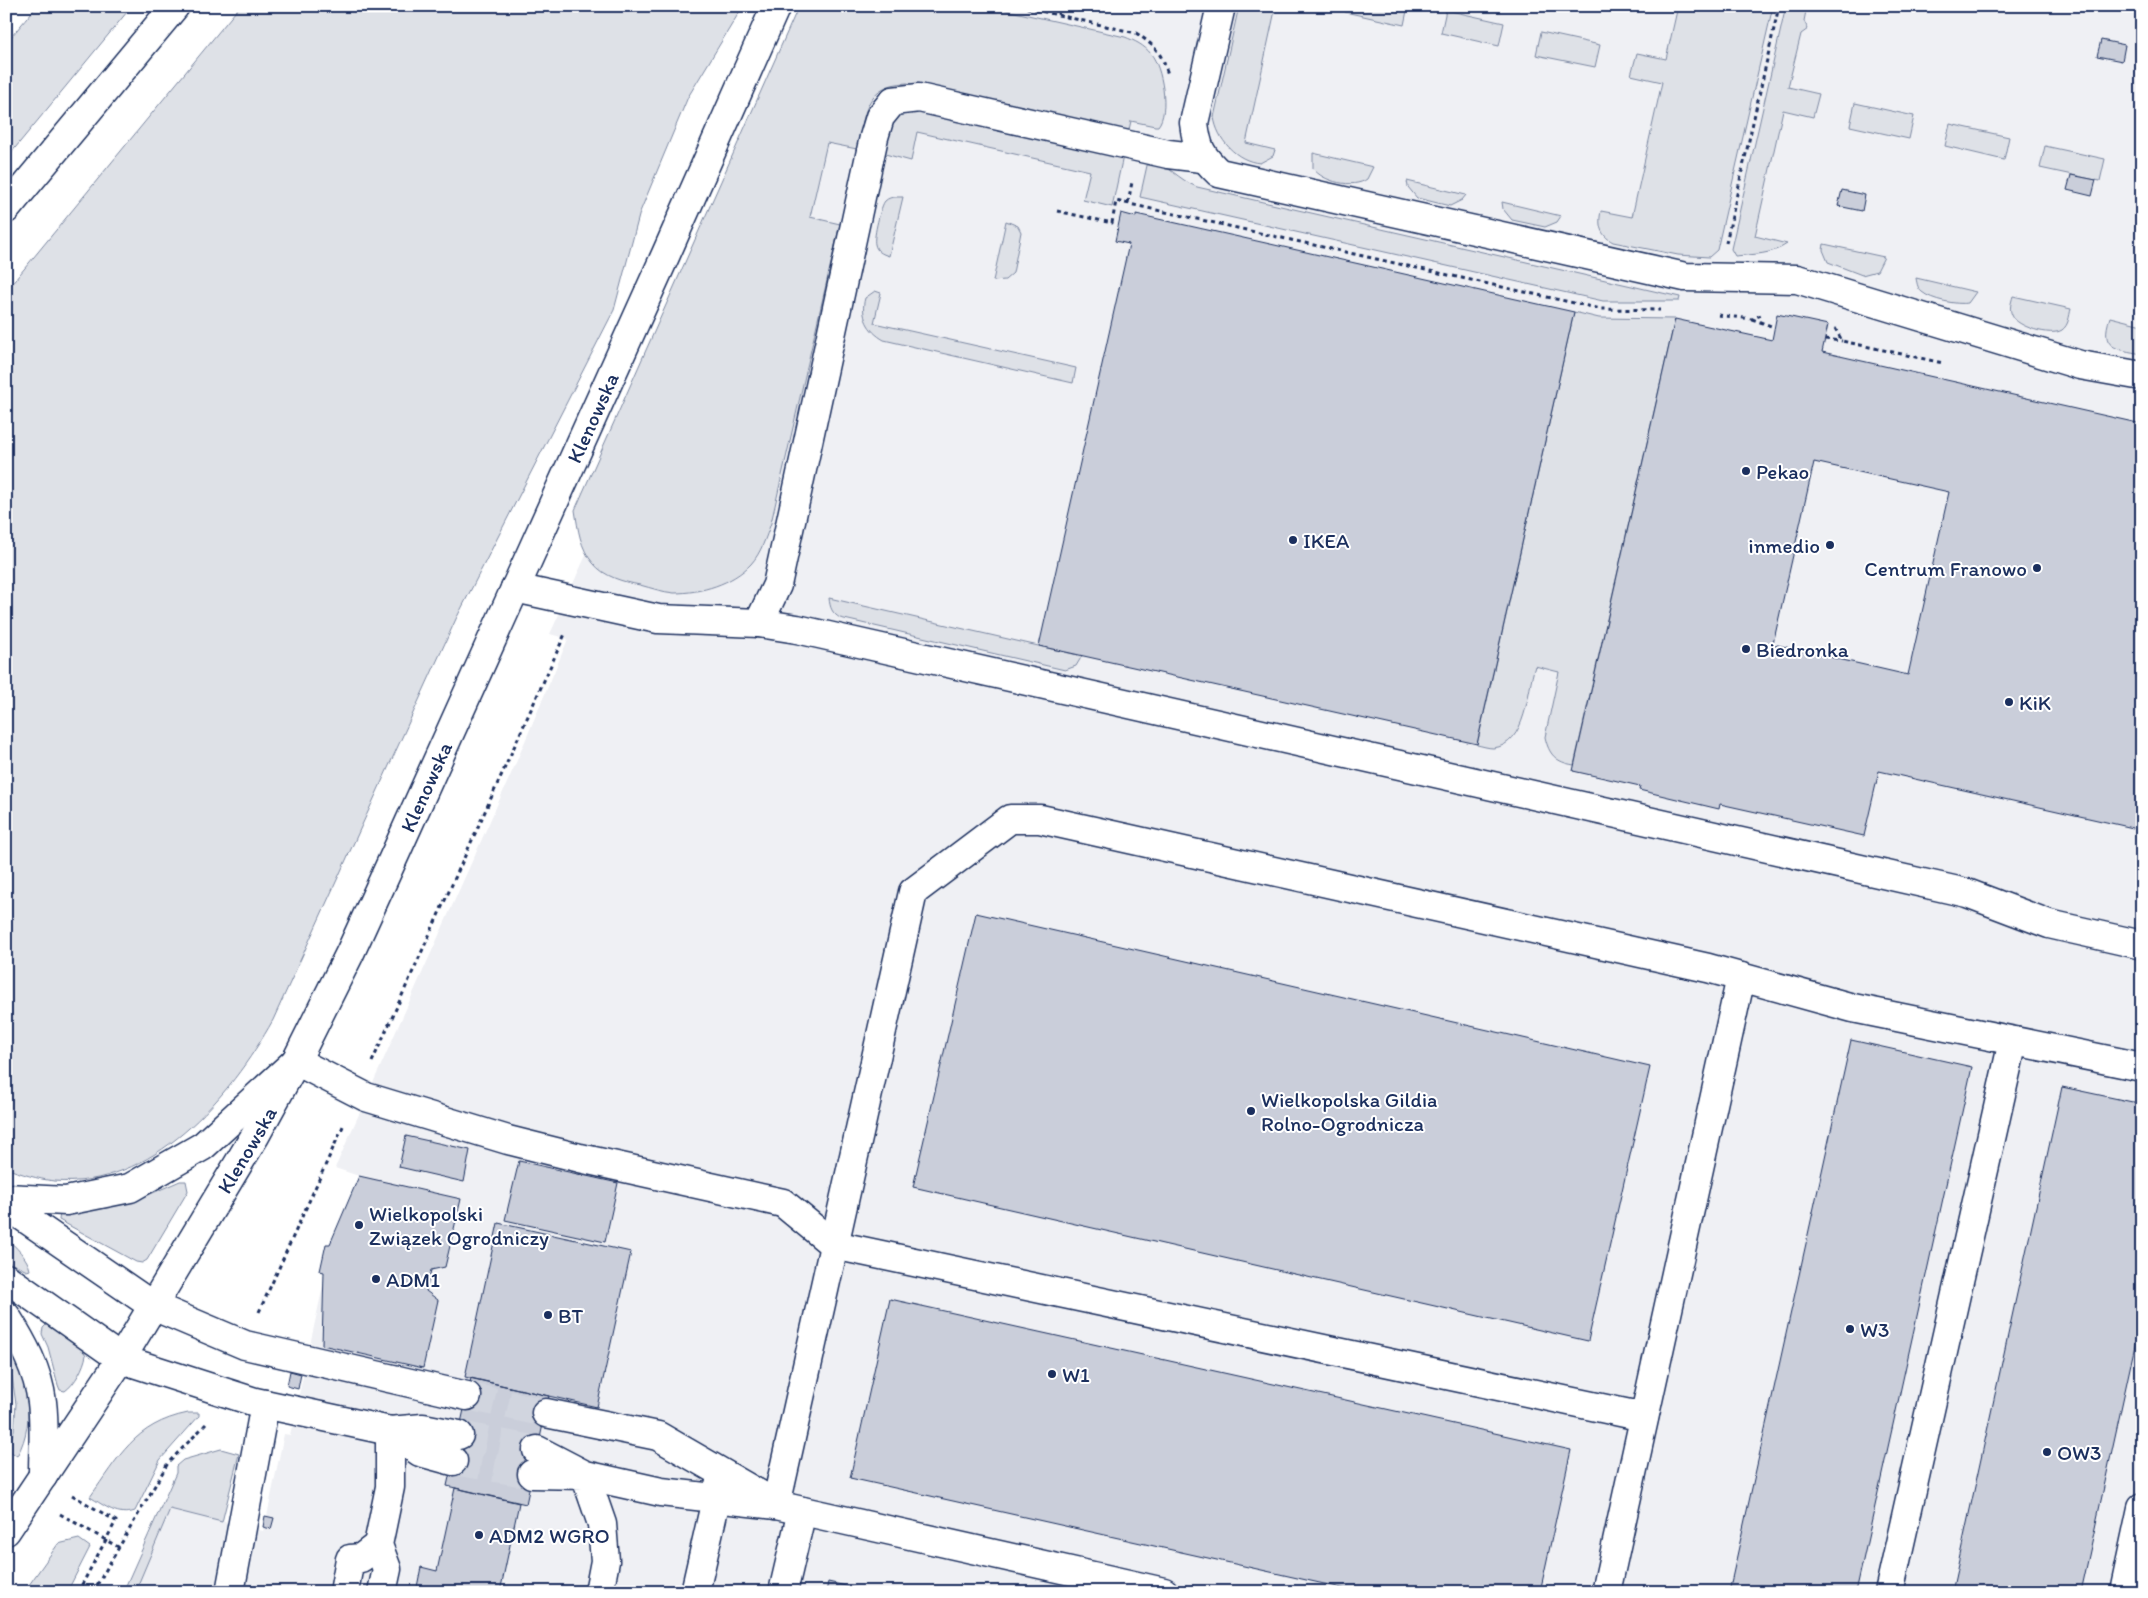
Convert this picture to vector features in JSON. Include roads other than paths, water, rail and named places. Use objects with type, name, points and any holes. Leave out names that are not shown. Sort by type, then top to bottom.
[{"type":"street","points":[[6,209],[175,6]]},
{"type":"street","name":"Klenowska","points":[[6,1531],[121,1359],[255,1136],[296,1061],[350,953],[776,6]]},
{"type":"street","points":[[1220,6],[1194,123],[1196,141],[1202,158],[1219,173],[1685,277],[1797,279],[2080,365],[2142,376]]},
{"type":"street","points":[[759,623],[777,585],[866,171],[880,117],[893,101],[918,98],[1168,154],[1202,158]]},
{"type":"street","points":[[515,588],[658,619],[759,623],[807,631],[1967,893],[2049,924],[2142,945]]},
{"type":"street","points":[[783,1592],[789,1508],[834,1245],[913,892],[1010,819],[1040,819],[1708,968],[1853,1008],[2142,1067]]},
{"type":"street","points":[[1606,1592],[1740,977]]},
{"type":"street","points":[[1889,1592],[2013,1041]]},
{"type":"street","points":[[6,1198],[66,1201],[130,1188],[203,1146],[296,1061],[366,1097],[499,1137],[580,1158],[783,1202],[834,1245],[1644,1417]]},
{"type":"street","points":[[6,1205],[153,1306],[244,1345],[467,1396]]},
{"type":"street","points":[[6,1278],[121,1359],[266,1404],[390,1431],[420,1452],[456,1448]]},
{"type":"street","points":[[6,1316],[24,1346],[38,1383],[42,1402],[39,1483]]},
{"type":"street","points":[[230,1592],[266,1404]]},
{"type":"street","points":[[546,1413],[658,1436],[719,1486],[789,1508],[1164,1592]]},
{"type":"street","points":[[382,1592],[387,1569],[378,1545],[390,1487],[390,1431]]},
{"type":"street","points":[[535,1462],[661,1492],[719,1486]]},
{"type":"street","points":[[585,1475],[602,1524],[605,1561],[599,1592]]},
{"type":"street","points":[[695,1592],[719,1486]]},
{"type":"street","points":[[2124,1592],[2142,1508]]},
{"type":"street","points":[[344,1592],[350,1559],[361,1558],[378,1545]]},
{"type":"tunnel","points":[[467,1396],[546,1413]]},
{"type":"tunnel","points":[[459,1435],[537,1450]]},
{"type":"tunnel","points":[[453,1461],[532,1474]]},
{"type":"place","name":"Pekao","points":[[1746,471]]},
{"type":"place","name":"IKEA","points":[[1293,540]]},
{"type":"place","name":"inmedio","points":[[1830,545]]},
{"type":"place","name":"Centrum Franowo","points":[[2037,568]]},
{"type":"place","name":"Biedronka","points":[[1746,649]]},
{"type":"place","name":"KiK","points":[[2009,702]]},
{"type":"place","name":"Wielkopolska Gildia Rolno-Ogrodnicza","points":[[1251,1111]]},
{"type":"place","name":"Wielkopolski Związek Ogrodniczy","points":[[359,1225]]},
{"type":"place","name":"ADM1","points":[[376,1279]]},
{"type":"place","name":"BT","points":[[548,1315]]},
{"type":"place","name":"W3","points":[[1850,1329]]},
{"type":"place","name":"W1","points":[[1052,1374]]},
{"type":"place","name":"OW3","points":[[2047,1452]]},
{"type":"place","name":"ADM2 WGRO","points":[[479,1535]]}]
